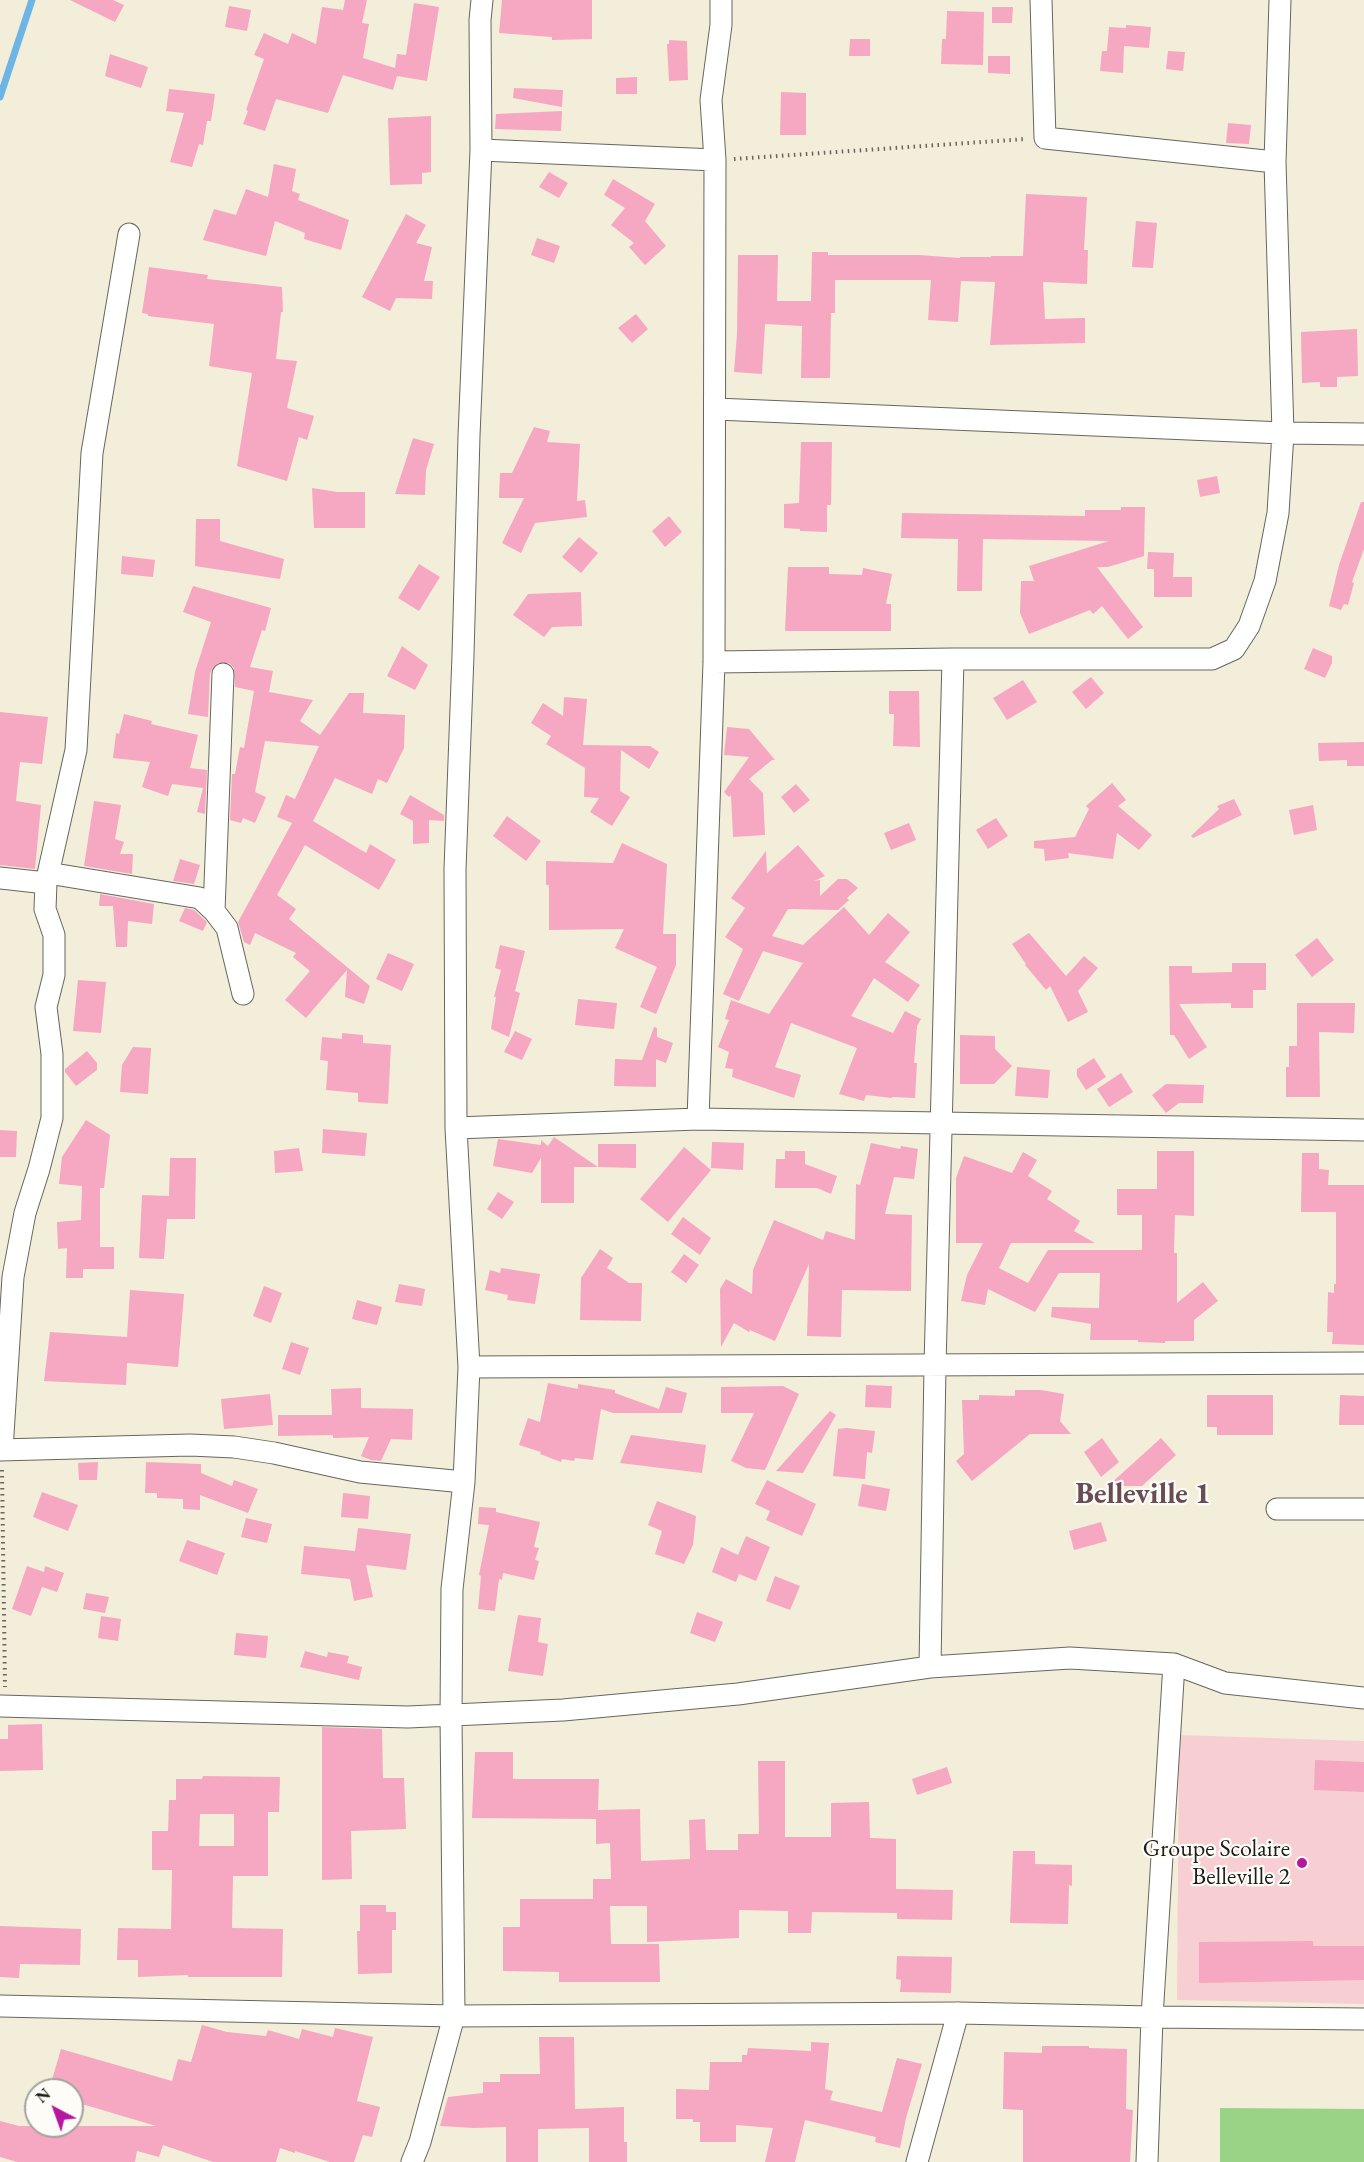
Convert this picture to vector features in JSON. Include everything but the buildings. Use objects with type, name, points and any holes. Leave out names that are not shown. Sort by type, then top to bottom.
[{"type":"street","points":[[412,2162],[420,2142],[454,2016],[452,1589],[464,1482],[470,1367],[456,1128],[455,868],[481,150],[480,20],[482,0]]},
{"type":"street","points":[[698,1119],[714,662],[715,160],[711,100],[721,25],[721,0]]},
{"type":"street","points":[[721,25],[738,0]]},
{"type":"street","points":[[1041,0],[1045,138],[1275,162]]},
{"type":"street","points":[[714,662],[953,658],[1212,659],[1234,649],[1249,626],[1265,580],[1278,513],[1283,433],[1275,162],[1280,0]]},
{"type":"street","points":[[481,150],[715,160]]},
{"type":"street","points":[[129,234],[92,453],[76,750],[47,878],[45,909],[54,935],[54,975],[46,1007],[52,1054],[52,1118],[25,1213],[13,1277],[2,1397],[1,1450],[157,1446],[234,1447],[274,1453],[360,1472],[464,1482]]},
{"type":"street","points":[[716,410],[1364,435]]},
{"type":"street","points":[[930,1667],[935,1366],[953,658]]},
{"type":"street","points":[[214,911],[223,674]]},
{"type":"street","points":[[0,878],[47,878],[200,898],[227,928],[243,994]]},
{"type":"street","points":[[456,1128],[698,1119],[1364,1130]]},
{"type":"street","points":[[470,1367],[1364,1363]]},
{"type":"street","points":[[1277,1509],[1364,1509]]},
{"type":"street","points":[[3,1706],[408,1716],[563,1710],[738,1694],[930,1667],[1070,1658],[1174,1664],[1224,1683],[1364,1698]]},
{"type":"street","points":[[1147,2162],[1152,2018],[1174,1664]]},
{"type":"street","points":[[0,2006],[454,2016],[958,2013],[1152,2018],[1364,2019]]},
{"type":"street","points":[[917,2162],[958,2013]]},
{"type":"path","points":[[715,160],[1045,138]]},
{"type":"path","points":[[1,1450],[3,1706]]},
{"type":"shaded area","points":[[1179,1735],[1364,1741],[1364,2004],[1177,2000]]},
{"type":"green space","points":[[1220,2108],[1364,2109],[1364,2162],[1220,2162]]},
{"type":"waterway","points":[[0,97],[32,0]]},
{"type":"place","name":"Groupe Scolaire Belleville 2","points":[[1302,1863]]},
{"type":"district","name":"Belleville 1","points":[[1143,1495]]}]
